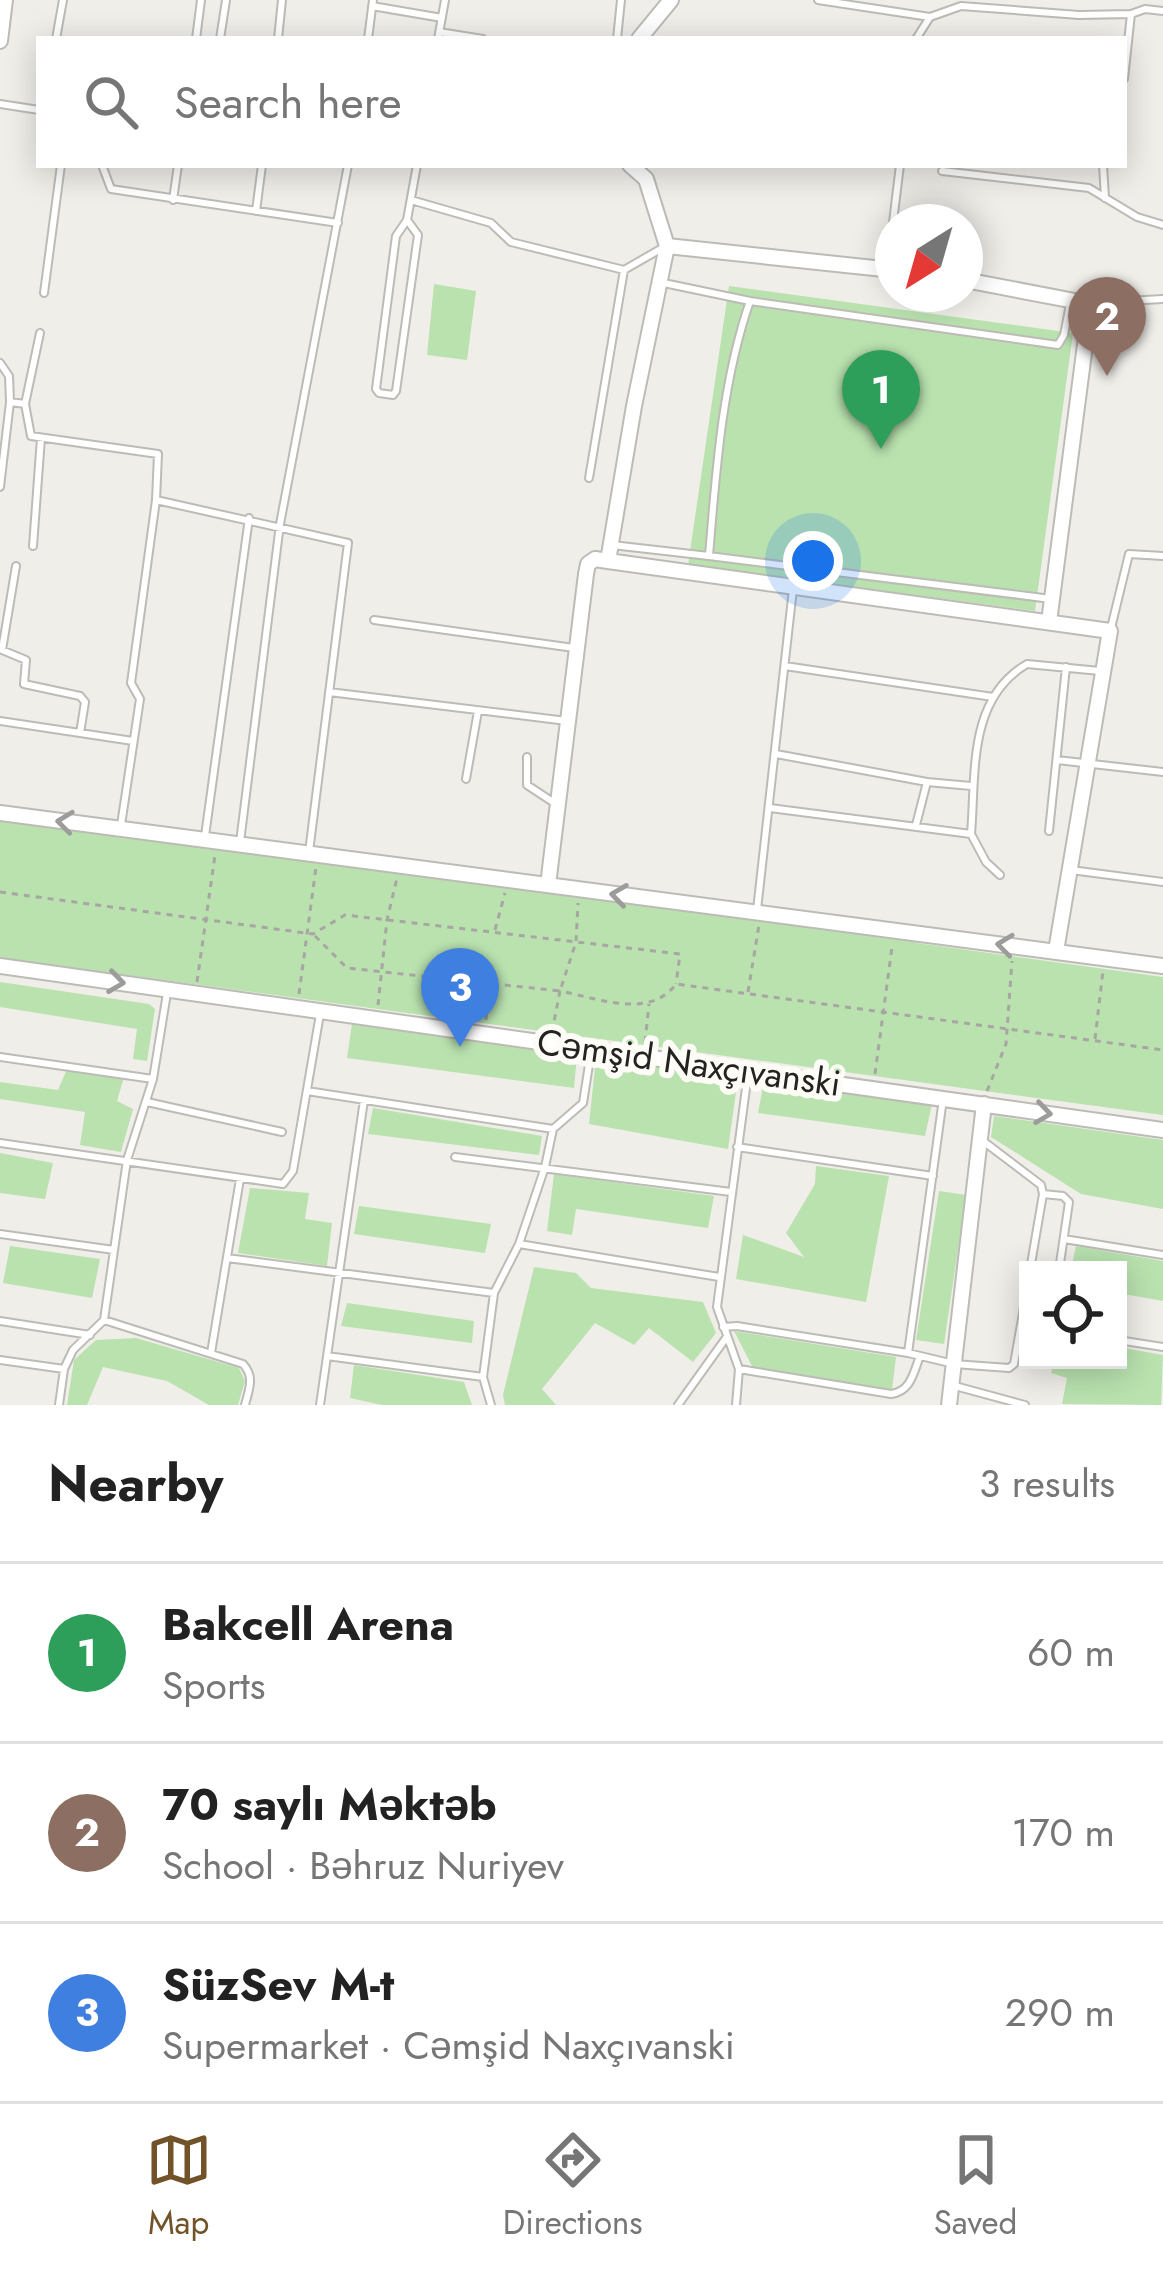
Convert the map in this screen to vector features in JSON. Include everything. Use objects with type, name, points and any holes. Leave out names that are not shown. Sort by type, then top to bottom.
[{"type":"street","points":[[0,41],[5,0]]},
{"type":"street","points":[[641,36],[671,0]]},
{"type":"street","points":[[609,553],[667,246],[646,179],[633,168]]},
{"type":"street","points":[[667,246],[875,268]]},
{"type":"street","points":[[983,284],[1078,302],[1089,314],[1049,622]]},
{"type":"street","points":[[548,885],[588,564],[609,553],[1110,631],[1056,951]]},
{"type":"street","points":[[0,813],[1163,966]]},
{"type":"street","name":"Cəmşid Naxçıvanski","points":[[0,966],[1163,1130]]},
{"type":"street","points":[[949,1405],[983,1104]]},
{"type":"lane","points":[[57,36],[63,0]]},
{"type":"lane","points":[[196,36],[201,0]]},
{"type":"lane","points":[[220,36],[226,0]]},
{"type":"lane","points":[[278,36],[282,0]]},
{"type":"lane","points":[[439,36],[445,0]]},
{"type":"lane","points":[[617,36],[621,0]]},
{"type":"lane","points":[[818,0],[930,17]]},
{"type":"lane","points":[[368,36],[372,3],[442,18]]},
{"type":"lane","points":[[918,36],[930,17],[960,3],[1079,16],[1163,11]]},
{"type":"lane","points":[[1127,51],[1131,14]]},
{"type":"lane","points":[[0,104],[36,110]]},
{"type":"lane","points":[[44,292],[61,168]]},
{"type":"lane","points":[[103,168],[111,189],[338,223]]},
{"type":"lane","points":[[173,200],[178,168]]},
{"type":"lane","points":[[256,212],[262,168]]},
{"type":"lane","points":[[240,844],[280,524],[347,168]]},
{"type":"lane","points":[[407,220],[418,235],[396,391],[379,394],[376,388],[396,236],[407,220],[415,168]]},
{"type":"lane","points":[[895,204],[900,168]]},
{"type":"lane","points":[[1103,168],[1105,198]]},
{"type":"lane","points":[[942,171],[1089,188],[1137,218],[1163,225]]},
{"type":"lane","points":[[410,200],[491,224],[511,242],[624,270],[667,246]]},
{"type":"lane","points":[[589,478],[624,270]]},
{"type":"lane","points":[[658,282],[749,301],[1058,345],[1078,302],[1163,299]]},
{"type":"lane","points":[[710,556],[723,418],[749,301]]},
{"type":"lane","points":[[40,333],[25,404],[31,436],[158,454],[131,683],[140,699],[121,829]]},
{"type":"lane","points":[[0,363],[9,376],[10,402],[0,488]]},
{"type":"lane","points":[[10,402],[25,404]]},
{"type":"lane","points":[[33,546],[41,438]]},
{"type":"lane","points":[[156,500],[348,542],[314,853]]},
{"type":"lane","points":[[211,840],[248,518]]},
{"type":"lane","points":[[609,553],[710,556],[1052,599]]},
{"type":"lane","points":[[1110,631],[1129,554],[1163,556]]},
{"type":"lane","points":[[16,566],[2,650],[26,660],[25,684],[85,701],[80,733]]},
{"type":"lane","points":[[758,914],[794,585]]},
{"type":"lane","points":[[374,620],[578,649]]},
{"type":"lane","points":[[1000,875],[986,862],[971,834],[971,785],[983,718],[993,697],[1027,664],[1104,672]]},
{"type":"lane","points":[[785,666],[993,697]]},
{"type":"lane","points":[[1049,831],[1066,667]]},
{"type":"lane","points":[[329,692],[567,722]]},
{"type":"lane","points":[[466,779],[478,711]]},
{"type":"lane","points":[[0,721],[134,741]]},
{"type":"lane","points":[[776,754],[927,782],[971,785]]},
{"type":"lane","points":[[527,757],[527,785],[556,805]]},
{"type":"lane","points":[[1057,760],[1163,772]]},
{"type":"lane","points":[[916,825],[927,782]]},
{"type":"lane","points":[[770,808],[971,834]]},
{"type":"lane","points":[[1070,870],[1163,882]]},
{"type":"lane","points":[[59,1405],[64,1369],[73,1350],[104,1320],[128,1160],[153,1078],[167,990]]},
{"type":"lane","points":[[0,1143],[283,1184],[290,1179],[320,1010]]},
{"type":"lane","points":[[491,1405],[484,1377],[494,1293],[519,1244],[553,1129],[583,1102],[591,1048]]},
{"type":"lane","points":[[0,1058],[153,1078]]},
{"type":"lane","points":[[736,1405],[739,1369],[717,1306],[748,1070]]},
{"type":"lane","points":[[306,1091],[553,1129]]},
{"type":"lane","points":[[908,1353],[943,1098]]},
{"type":"lane","points":[[320,1405],[364,1100]]},
{"type":"lane","points":[[147,1102],[282,1132]]},
{"type":"lane","points":[[980,1139],[1041,1185],[1032,1261]]},
{"type":"lane","points":[[737,1147],[932,1176]]},
{"type":"lane","points":[[455,1157],[730,1192]]},
{"type":"lane","points":[[211,1354],[240,1179]]},
{"type":"lane","points":[[1043,1194],[1063,1196],[1069,1202],[1060,1261]]},
{"type":"lane","points":[[0,1234],[114,1250]]},
{"type":"lane","points":[[1064,1239],[1163,1255]]},
{"type":"lane","points":[[519,1244],[719,1277]]},
{"type":"lane","points":[[227,1258],[494,1293]]},
{"type":"lane","points":[[104,1320],[244,1364],[250,1372],[245,1405]]},
{"type":"lane","points":[[0,1322],[90,1335]]},
{"type":"lane","points":[[723,1327],[954,1364],[1009,1368],[1019,1346]]},
{"type":"lane","points":[[678,1405],[726,1338]]},
{"type":"lane","points":[[1127,1341],[1163,1347]]},
{"type":"lane","points":[[327,1356],[484,1377]]},
{"type":"lane","points":[[739,1369],[891,1394],[908,1387],[920,1356]]},
{"type":"lane","points":[[0,1360],[64,1369]]},
{"type":"lane","points":[[951,1385],[1025,1405]]},
{"type":"path","points":[[195,994],[211,840]]},
{"type":"path","points":[[298,1007],[314,853]]},
{"type":"path","points":[[376,1018],[387,920],[400,865]]},
{"type":"path","points":[[494,933],[509,880]]},
{"type":"path","points":[[550,1042],[576,942],[579,890]]},
{"type":"path","points":[[0,892],[314,934],[345,915],[680,954],[676,984],[667,997],[650,1004],[626,1004],[560,991],[347,968],[314,934]]},
{"type":"path","points":[[748,994],[758,914]]},
{"type":"path","points":[[873,1088],[894,931]]},
{"type":"path","points":[[983,1104],[1006,1044],[1012,946]]},
{"type":"path","points":[[1095,1041],[1105,958]]},
{"type":"path","points":[[676,984],[1163,1050]]},
{"type":"path","points":[[485,1034],[489,986]]},
{"type":"path","points":[[643,1056],[650,1004]]},
{"type":"green space","points":[[434,284],[476,291],[467,360],[427,355]]},
{"type":"green space","points":[[729,286],[875,306],[875,312],[919,312],[1073,333],[1035,611],[688,565]]},
{"type":"green space","points":[[0,821],[581,898],[894,931],[917,943],[1163,977],[1163,1115],[0,958]]},
{"type":"green space","points":[[0,982],[149,1004],[155,1009],[147,1061],[133,1059],[137,1029],[0,1007]]},
{"type":"green space","points":[[352,1024],[577,1055],[574,1088],[347,1058]]},
{"type":"green space","points":[[596,1058],[738,1078],[728,1149],[589,1124]]},
{"type":"green space","points":[[68,1067],[124,1077],[117,1101],[133,1109],[121,1152],[80,1145],[85,1112],[0,1099],[0,1082],[58,1090]]},
{"type":"green space","points":[[764,1081],[932,1104],[925,1136],[758,1113]]},
{"type":"green space","points":[[373,1108],[542,1136],[539,1155],[368,1134]]},
{"type":"green space","points":[[994,1116],[1163,1140],[1163,1209],[1081,1194],[991,1137]]},
{"type":"green space","points":[[0,1153],[53,1163],[45,1199],[0,1193]]},
{"type":"green space","points":[[816,1166],[889,1176],[866,1302],[736,1279],[743,1235],[804,1257],[786,1233],[815,1184]]},
{"type":"green space","points":[[554,1174],[714,1196],[708,1228],[576,1209],[572,1235],[547,1231]]},
{"type":"green space","points":[[250,1188],[309,1193],[305,1219],[332,1223],[327,1266],[238,1253]]},
{"type":"green space","points":[[939,1191],[966,1195],[944,1344],[916,1340]]},
{"type":"green space","points":[[359,1206],[491,1224],[485,1253],[354,1234]]},
{"type":"green space","points":[[10,1246],[100,1259],[92,1298],[3,1283]]},
{"type":"green space","points":[[1076,1246],[1163,1261],[1163,1301],[1127,1295],[1127,1261],[1073,1261]]},
{"type":"green space","points":[[534,1267],[576,1273],[591,1288],[703,1302],[716,1333],[693,1362],[649,1328],[634,1345],[595,1323],[542,1389],[556,1405],[505,1405],[503,1395]]},
{"type":"green space","points":[[347,1303],[474,1321],[472,1343],[341,1326]]},
{"type":"green space","points":[[734,1331],[896,1357],[892,1390],[753,1368]]},
{"type":"green space","points":[[136,1338],[239,1368],[245,1381],[238,1405],[209,1405],[167,1381],[103,1367],[87,1405],[67,1405],[74,1360],[96,1340]]},
{"type":"green space","points":[[1127,1349],[1163,1355],[1161,1405],[1062,1404],[1067,1378],[1051,1373],[1052,1369],[1127,1369]]},
{"type":"green space","points":[[354,1365],[464,1382],[472,1405],[382,1405],[350,1398]]},
{"type":"place","name":"70 saylı Məktəb","points":[[1107,376]]},
{"type":"place","name":"Bakcell Arena","points":[[881,449]]},
{"type":"place","name":"SüzSev M-t","points":[[460,1047]]}]
